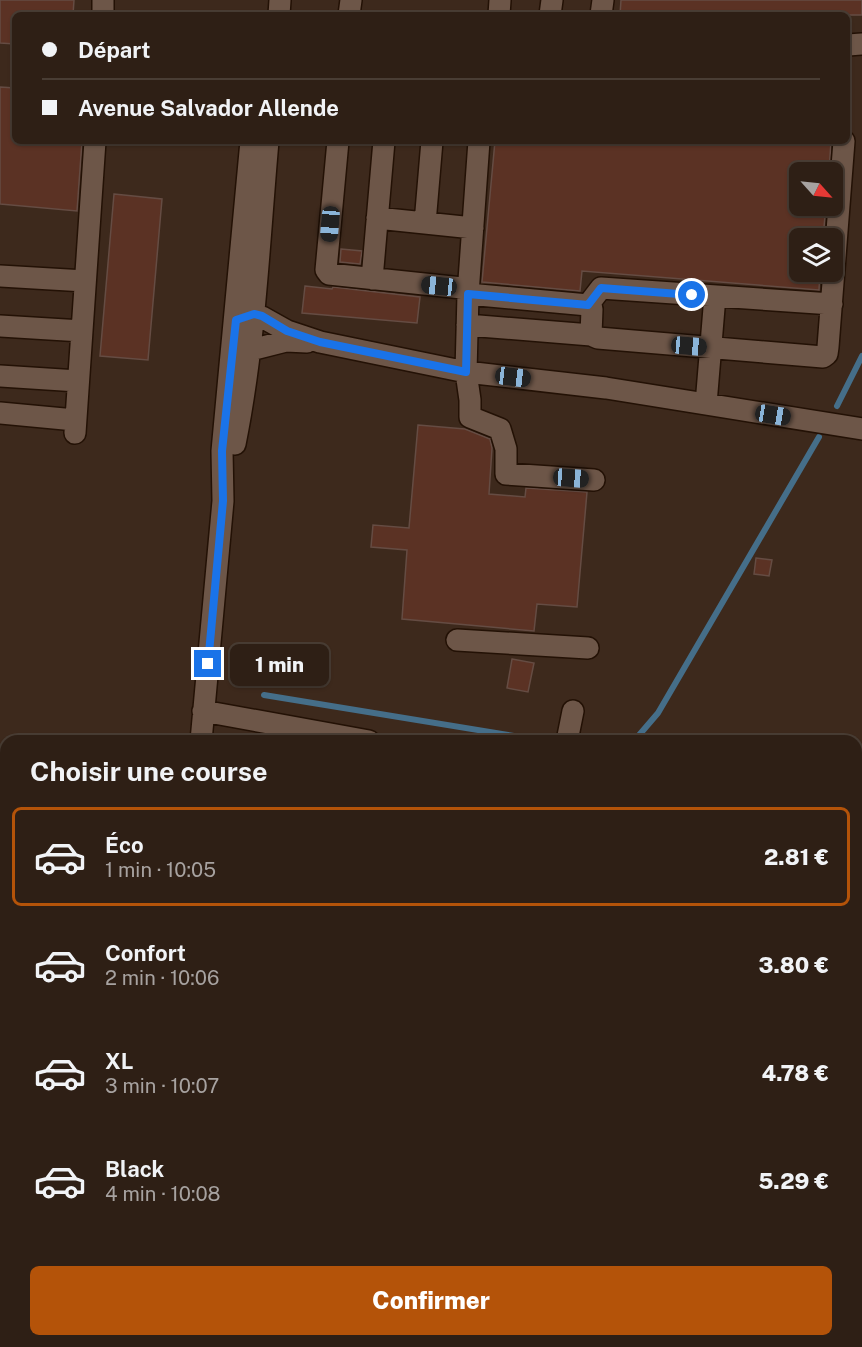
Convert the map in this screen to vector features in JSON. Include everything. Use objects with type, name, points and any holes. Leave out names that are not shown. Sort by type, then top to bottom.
[{"type":"street","points":[[0,414],[75,427],[95,144]]},
{"type":"street","points":[[245,317],[251,144]]},
{"type":"street","points":[[201,735],[223,501],[222,451],[242,347],[268,144]]},
{"type":"street","points":[[338,144],[326,270],[328,274],[462,288],[468,294],[588,305],[592,309],[593,316],[591,335]]},
{"type":"street","points":[[372,279],[384,144]]},
{"type":"street","points":[[425,223],[432,144]]},
{"type":"street","points":[[479,144],[467,325],[466,372],[471,399],[470,417],[500,429],[506,449],[506,474],[594,480]]},
{"type":"street","points":[[467,325],[824,357],[827,354],[832,304],[844,144]]},
{"type":"street","points":[[377,218],[473,228]]},
{"type":"street","points":[[0,276],[85,281]]},
{"type":"street","points":[[588,305],[601,288],[832,304]]},
{"type":"street","points":[[706,404],[715,296]]},
{"type":"street","points":[[245,317],[262,316],[287,331],[320,342],[466,372],[606,388],[862,429]]},
{"type":"street","points":[[0,326],[81,330]]},
{"type":"street","points":[[242,347],[286,341],[320,342]]},
{"type":"street","points":[[0,376],[78,381]]},
{"type":"street","points":[[457,639],[588,648]]},
{"type":"street","points":[[203,711],[336,735]]},
{"type":"street","points":[[568,735],[573,711]]},
{"type":"building","points":[[0,0],[74,0],[73,12],[12,12],[12,44],[0,43]]},
{"type":"building","points":[[621,0],[862,0],[862,15],[850,15],[850,12],[620,12]]},
{"type":"building","points":[[0,87],[12,88],[12,144],[82,144],[77,211],[0,204]]},
{"type":"building","points":[[495,144],[831,144],[830,162],[789,162],[789,216],[825,216],[824,228],[789,228],[789,282],[819,282],[819,290],[582,271],[580,291],[482,282]]},
{"type":"building","points":[[114,194],[162,199],[148,360],[100,356]]},
{"type":"building","points":[[341,249],[362,251],[360,264],[340,262]]},
{"type":"building","points":[[305,286],[420,297],[417,323],[302,313]]},
{"type":"building","points":[[418,425],[465,429],[490,439],[492,448],[489,494],[525,497],[526,488],[587,492],[577,607],[537,604],[534,631],[402,619],[407,550],[371,547],[373,525],[409,528]]},
{"type":"building","points":[[756,558],[772,560],[769,576],[754,574]]},
{"type":"building","points":[[512,659],[534,663],[528,692],[507,688]]},
{"type":"waterway","points":[[837,406],[862,356]]},
{"type":"waterway","points":[[639,735],[658,713],[819,437]]},
{"type":"waterway","points":[[264,695],[508,735]]},
{"type":"route","points":[[208,664],[223,501],[222,451],[236,320],[254,314],[262,316],[287,331],[320,342],[466,372],[468,294],[588,305],[601,288],[692,295]]}]
